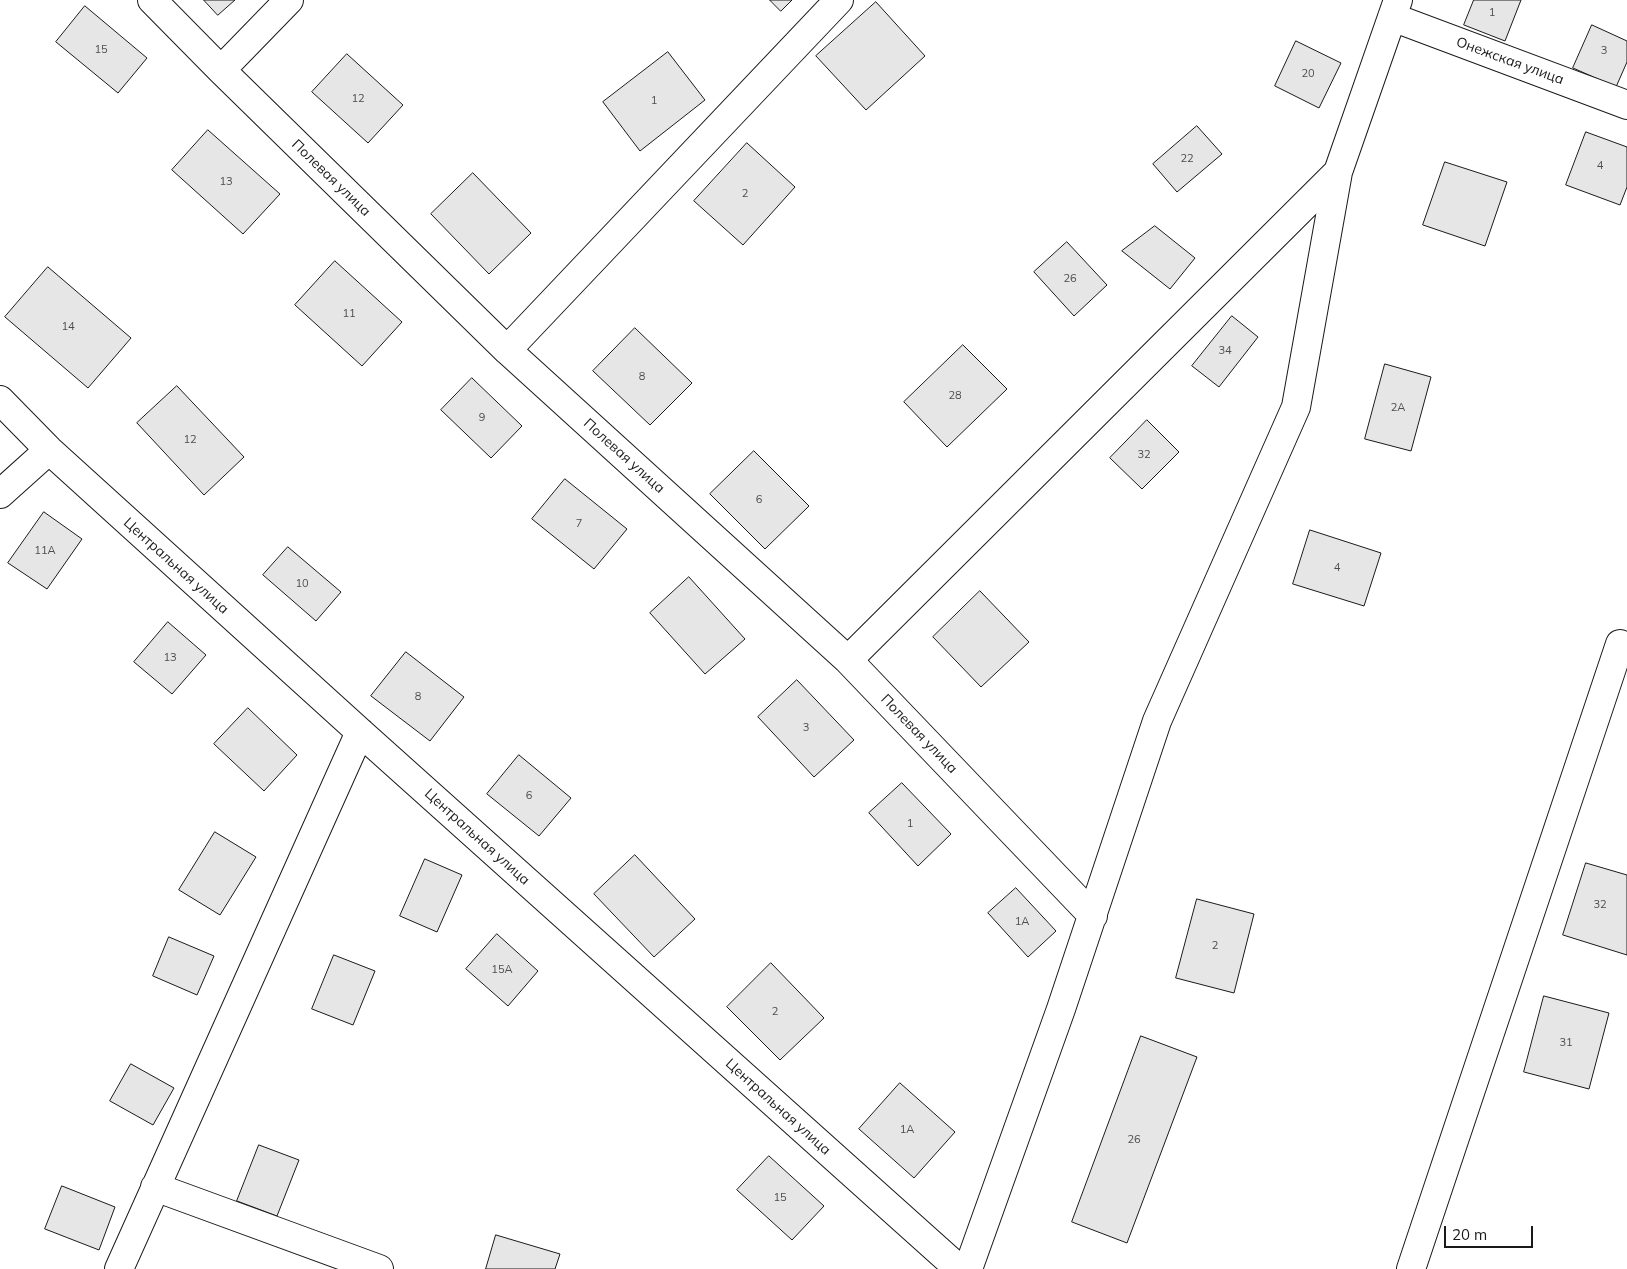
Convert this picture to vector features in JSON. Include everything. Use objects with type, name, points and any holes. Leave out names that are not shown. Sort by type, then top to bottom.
[{"type":"street","name":"Полевая улица","points":[[152,0],[220,70],[507,350],[848,660],[1093,916]]},
{"type":"street","points":[[220,70],[289,0]]},
{"type":"street","points":[[507,350],[839,0]]},
{"type":"street","points":[[968,1269],[1061,1009],[1157,721],[1296,407],[1338,172],[1395,9]]},
{"type":"street","name":"Онежская улица","points":[[1395,9],[1627,105]]},
{"type":"street","points":[[848,660],[1338,172]]},
{"type":"street","name":"Центральная улица","points":[[0,400],[49,450],[360,732],[959,1269]]},
{"type":"street","points":[[0,494],[49,450]]},
{"type":"street","points":[[1412,1269],[1620,644]]},
{"type":"street","points":[[120,1269],[155,1187],[360,732]]},
{"type":"street","points":[[155,1187],[379,1269]]},
{"type":"building","points":[[204,0],[235,0],[218,15]]},
{"type":"building","points":[[770,0],[792,0],[781,11]]},
{"type":"building","points":[[1474,0],[1521,0],[1505,41],[1464,25]]},
{"type":"building","points":[[876,2],[925,56],[866,110],[816,56]]},
{"type":"building","points":[[85,6],[147,58],[118,93],[56,42]]},
{"type":"building","points":[[1592,25],[1627,41],[1627,62],[1616,87],[1573,68]]},
{"type":"building","points":[[1296,41],[1341,63],[1319,108],[1275,86]]},
{"type":"building","points":[[668,52],[705,100],[640,151],[603,102]]},
{"type":"building","points":[[347,54],[403,105],[368,143],[312,92]]},
{"type":"building","points":[[1197,126],[1222,154],[1177,192],[1153,164]]},
{"type":"building","points":[[208,130],[280,194],[243,234],[172,170]]},
{"type":"building","points":[[1586,132],[1627,147],[1627,187],[1620,205],[1566,185]]},
{"type":"building","points":[[747,143],[795,187],[743,245],[694,201]]},
{"type":"building","points":[[1445,162],[1507,182],[1485,246],[1423,225]]},
{"type":"building","points":[[473,173],[531,233],[489,274],[431,214]]},
{"type":"building","points":[[1155,226],[1195,258],[1170,289],[1122,251]]},
{"type":"building","points":[[1067,242],[1107,285],[1074,316],[1034,272]]},
{"type":"building","points":[[335,261],[402,322],[362,366],[295,305]]},
{"type":"building","points":[[48,267],[131,338],[88,388],[5,317]]},
{"type":"building","points":[[1232,316],[1258,337],[1219,387],[1192,366]]},
{"type":"building","points":[[635,328],[692,383],[650,425],[593,371]]},
{"type":"building","points":[[963,345],[1007,389],[947,447],[904,402]]},
{"type":"building","points":[[1385,364],[1431,377],[1411,451],[1365,439]]},
{"type":"building","points":[[472,378],[522,426],[491,458],[441,410]]},
{"type":"building","points":[[177,386],[244,457],[204,495],[137,423]]},
{"type":"building","points":[[1147,420],[1179,452],[1142,489],[1110,458]]},
{"type":"building","points":[[754,451],[809,506],[765,549],[710,494]]},
{"type":"building","points":[[565,479],[627,529],[594,569],[532,519]]},
{"type":"building","points":[[44,512],[82,539],[47,589],[8,563]]},
{"type":"building","points":[[1310,530],[1381,553],[1364,606],[1293,584]]},
{"type":"building","points":[[288,547],[341,592],[316,621],[263,575]]},
{"type":"building","points":[[689,577],[745,639],[705,674],[650,613]]},
{"type":"building","points":[[980,591],[1029,642],[981,687],[933,637]]},
{"type":"building","points":[[168,622],[206,655],[172,694],[134,662]]},
{"type":"building","points":[[406,652],[464,697],[430,741],[371,696]]},
{"type":"building","points":[[797,680],[854,740],[814,777],[758,717]]},
{"type":"building","points":[[248,708],[297,755],[264,791],[214,744]]},
{"type":"building","points":[[519,755],[571,798],[539,836],[487,794]]},
{"type":"building","points":[[902,783],[951,834],[918,866],[869,813]]},
{"type":"building","points":[[215,832],[256,857],[220,915],[179,890]]},
{"type":"building","points":[[635,855],[695,919],[654,957],[594,894]]},
{"type":"building","points":[[425,859],[462,875],[437,932],[400,916]]},
{"type":"building","points":[[1586,863],[1627,875],[1627,955],[1563,935]]},
{"type":"building","points":[[1016,888],[1056,931],[1028,957],[988,913]]},
{"type":"building","points":[[1197,899],[1254,914],[1234,993],[1176,978]]},
{"type":"building","points":[[497,934],[538,971],[508,1006],[466,969]]},
{"type":"building","points":[[169,937],[214,956],[197,995],[153,976]]},
{"type":"building","points":[[334,955],[375,971],[353,1025],[312,1009]]},
{"type":"building","points":[[771,963],[824,1018],[780,1060],[727,1007]]},
{"type":"building","points":[[1544,996],[1609,1013],[1589,1089],[1524,1072]]},
{"type":"building","points":[[1141,1036],[1197,1057],[1127,1243],[1072,1222]]},
{"type":"building","points":[[131,1064],[174,1088],[153,1125],[110,1101]]},
{"type":"building","points":[[900,1083],[955,1132],[914,1178],[859,1129]]},
{"type":"building","points":[[259,1145],[299,1160],[277,1216],[237,1201]]},
{"type":"building","points":[[769,1156],[824,1206],[792,1240],[737,1190]]},
{"type":"building","points":[[62,1186],[115,1207],[99,1250],[45,1229]]},
{"type":"building","points":[[496,1235],[560,1254],[555,1269],[486,1269]]}]
